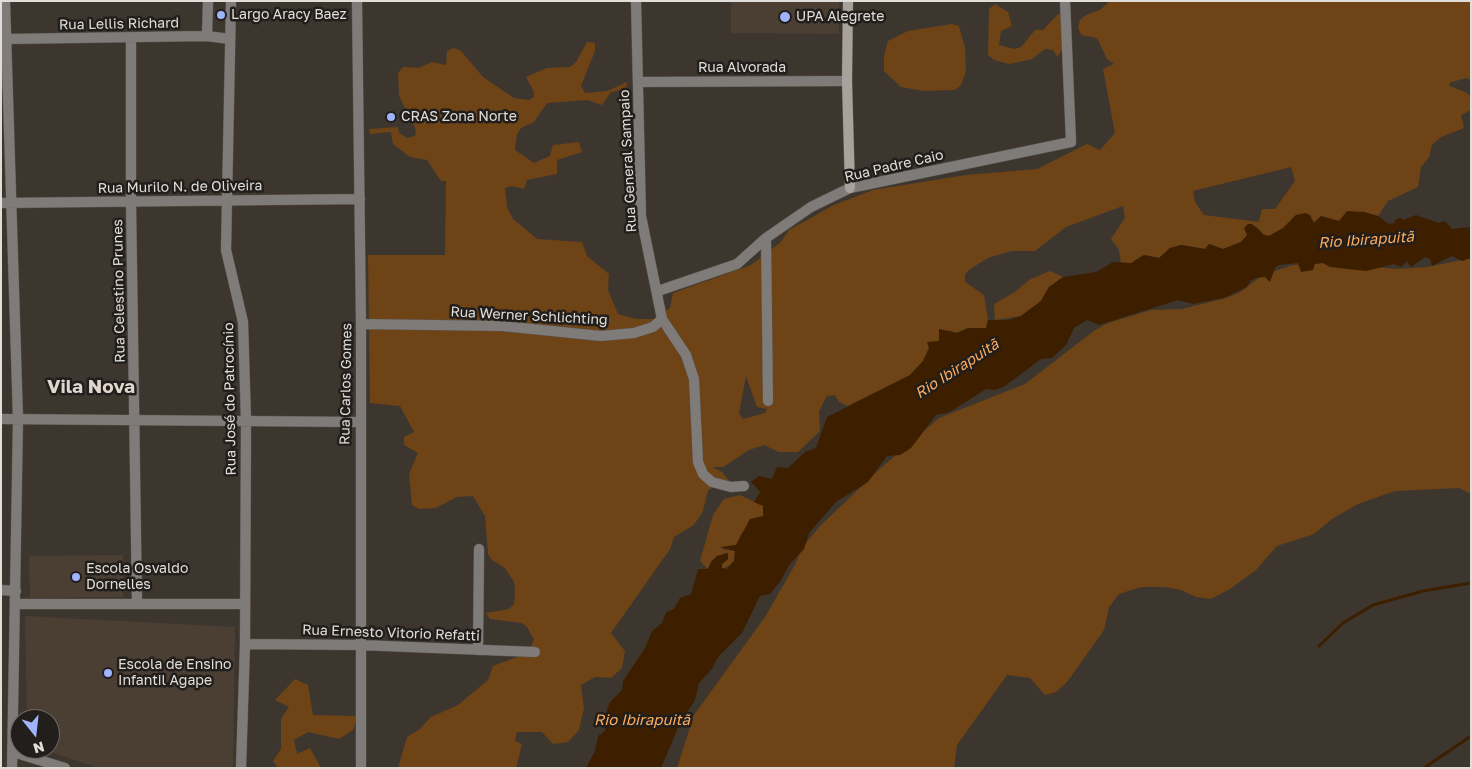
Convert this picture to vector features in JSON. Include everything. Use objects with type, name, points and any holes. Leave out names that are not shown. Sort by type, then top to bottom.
[{"type":"street","points":[[5,1],[8,39],[6,203],[18,419],[15,709]]},
{"type":"street","points":[[207,36],[208,1]]},
{"type":"street","name":"Rua José do Patrocínio","points":[[231,1],[226,250],[243,322],[246,421],[245,644],[241,768]]},
{"type":"street","name":"Rua Carlos Gomes","points":[[357,1],[361,324],[359,422],[361,768]]},
{"type":"street","name":"Rua General Sampaio","points":[[636,1],[641,216],[662,319],[686,355],[694,378],[698,462],[703,474],[712,482],[731,487],[744,486]]},
{"type":"street","points":[[848,1],[847,81],[850,188]]},
{"type":"street","name":"Rua Padre Caio","points":[[658,292],[737,264],[766,238],[811,207],[850,188],[1071,142],[1065,1]]},
{"type":"street","name":"Rua Lellis Richard","points":[[8,39],[131,39],[207,36],[230,39]]},
{"type":"street","name":"Rua Celestino Prunes","points":[[131,39],[131,202],[137,604]]},
{"type":"street","name":"Rua Alvorada","points":[[638,82],[847,81]]},
{"type":"street","name":"Rua Murilo N. de Oliveira","points":[[6,203],[360,199]]},
{"type":"street","points":[[766,238],[768,401]]},
{"type":"street","name":"Rua Werner Schlichting","points":[[361,324],[502,326],[601,336],[634,333],[653,327],[662,319]]},
{"type":"street","points":[[1,419],[359,422]]},
{"type":"street","points":[[478,650],[479,549]]},
{"type":"street","points":[[1,590],[16,591]]},
{"type":"street","points":[[17,604],[244,604]]},
{"type":"street","name":"Rua Ernesto Vitorio Refatti","points":[[245,644],[360,645],[535,652]]},
{"type":"street","points":[[36,759],[65,768]]},
{"type":"shaded area","name":"UPA Alegrete","points":[[731,1],[839,1],[839,34],[731,33]]},
{"type":"shaded area","points":[[1110,1],[1471,1],[1471,80],[1466,78],[1449,83],[1450,86],[1467,93],[1471,97],[1471,110],[1461,115],[1464,128],[1441,137],[1432,145],[1429,157],[1421,167],[1418,187],[1388,201],[1378,216],[1364,212],[1339,221],[1321,216],[1313,223],[1296,215],[1283,228],[1269,236],[1264,235],[1256,226],[1241,242],[1223,249],[1209,244],[1205,249],[1181,245],[1170,248],[1159,258],[1144,255],[1131,263],[1121,263],[1119,250],[1111,239],[1125,218],[1123,206],[1066,227],[1035,251],[1011,251],[988,258],[970,269],[965,274],[965,282],[984,295],[988,320],[986,328],[968,328],[957,333],[947,330],[939,341],[929,348],[923,361],[910,375],[848,406],[839,402],[835,395],[827,396],[819,411],[820,431],[798,452],[779,452],[764,445],[749,450],[723,467],[712,467],[722,472],[729,481],[708,490],[703,511],[694,525],[674,537],[670,549],[611,633],[625,651],[622,668],[611,678],[595,677],[581,685],[584,708],[579,730],[568,742],[553,744],[542,732],[517,732],[515,741],[522,744],[516,768],[398,768],[407,737],[420,729],[431,717],[458,705],[488,680],[493,666],[528,653],[534,640],[527,627],[522,623],[490,619],[486,613],[509,609],[514,604],[515,589],[514,582],[505,568],[492,560],[488,554],[485,516],[473,496],[457,497],[436,508],[419,509],[412,505],[409,474],[418,453],[404,445],[404,437],[414,432],[400,406],[370,403],[368,255],[445,255],[446,181],[441,181],[427,160],[410,157],[393,144],[391,132],[370,134],[369,129],[398,127],[399,133],[407,138],[415,136],[416,130],[399,96],[398,73],[403,67],[419,68],[432,62],[446,65],[447,51],[454,48],[461,51],[483,77],[514,98],[529,100],[534,97],[534,92],[526,77],[547,68],[570,67],[576,62],[587,42],[595,43],[595,51],[581,86],[585,93],[607,91],[627,82],[626,89],[611,92],[602,105],[587,100],[547,103],[534,122],[521,128],[517,134],[515,150],[534,163],[550,156],[553,145],[579,142],[582,152],[557,160],[557,174],[527,180],[524,189],[512,186],[505,188],[507,207],[513,219],[537,239],[582,242],[587,256],[609,274],[608,290],[618,314],[636,319],[655,319],[670,308],[673,293],[751,265],[781,242],[789,230],[834,205],[873,190],[966,175],[1037,169],[1087,144],[1100,150],[1115,133],[1103,69],[1114,64],[1107,59],[1097,38],[1081,35],[1078,27],[1080,20],[1086,15],[1100,10]],"holes":[[[1291,167],[1295,181],[1275,209],[1262,209],[1259,222],[1204,215],[1195,202],[1193,191]],[[746,376],[757,407],[767,409],[765,413],[743,419],[739,413]]]},
{"type":"shaded area","points":[[995,4],[1008,12],[1012,26],[1001,31],[999,45],[1014,49],[1021,47],[1035,30],[1043,30],[1058,14],[1065,13],[1066,28],[1062,50],[1057,57],[1053,50],[1045,49],[1032,59],[1009,64],[994,60],[988,55],[989,9]]},
{"type":"shaded area","points":[[952,24],[959,26],[965,48],[966,71],[961,85],[955,90],[924,91],[901,87],[884,71],[884,56],[888,41],[908,31]]},
{"type":"shaded area","points":[[1471,258],[1471,494],[1459,488],[1395,491],[1358,504],[1332,519],[1314,534],[1277,546],[1256,570],[1230,589],[1211,599],[1196,597],[1181,590],[1165,587],[1141,587],[1119,594],[1109,607],[1104,630],[1067,682],[1056,692],[1045,695],[1030,678],[1007,675],[957,745],[954,768],[677,768],[694,715],[765,617],[796,563],[801,549],[820,526],[882,467],[939,418],[1025,384],[1095,330],[1108,323],[1151,310],[1182,309],[1226,298],[1239,293],[1263,275],[1293,265],[1323,263],[1398,269],[1428,267]]},
{"type":"shaded area","points":[[1050,271],[1063,277],[1049,287],[1041,301],[1021,316],[995,320],[994,304],[1015,292],[1029,280]]},
{"type":"shaded area","points":[[740,495],[763,506],[763,516],[741,534],[736,545],[721,549],[735,551],[734,561],[730,565],[722,569],[722,564],[728,559],[727,553],[717,556],[711,562],[708,569],[700,561],[713,515],[724,499]]},
{"type":"shaded area","name":"Escola Osvaldo Dornelles","points":[[123,555],[123,597],[30,598],[29,556]]},
{"type":"shaded area","name":"Escola de Ensino Infantil Agape","points":[[25,616],[235,627],[233,768],[100,768],[60,755],[60,709],[27,709]]},
{"type":"shaded area","points":[[295,679],[308,685],[313,715],[357,716],[353,730],[339,739],[308,732],[294,740],[297,754],[310,748],[321,768],[278,768],[273,761],[281,749],[281,719],[289,707],[275,700]]},
{"type":"water","name":"Rio Ibirapuitã","points":[[1347,211],[1364,212],[1378,216],[1389,224],[1394,223],[1396,219],[1401,218],[1403,220],[1416,215],[1439,223],[1445,221],[1452,229],[1471,227],[1471,258],[1462,261],[1452,256],[1432,266],[1430,259],[1425,257],[1411,267],[1407,261],[1401,267],[1394,264],[1366,271],[1330,267],[1323,263],[1315,264],[1313,270],[1301,272],[1298,263],[1279,265],[1275,268],[1270,282],[1265,277],[1256,278],[1250,281],[1247,287],[1224,298],[1193,304],[1178,300],[1099,325],[1087,320],[1074,328],[1066,345],[1052,358],[1041,359],[1005,386],[996,390],[986,389],[950,412],[936,415],[911,448],[900,455],[887,456],[868,482],[836,502],[809,533],[804,549],[790,564],[780,582],[770,594],[760,596],[742,633],[718,657],[712,669],[699,683],[695,700],[681,721],[661,768],[586,768],[595,751],[598,736],[605,731],[606,713],[610,702],[622,690],[623,681],[645,648],[652,631],[662,623],[666,612],[674,609],[680,598],[691,594],[698,569],[708,569],[711,562],[717,556],[728,553],[728,559],[722,564],[722,568],[727,569],[734,561],[735,551],[720,547],[736,545],[750,519],[763,516],[763,506],[754,502],[760,492],[751,482],[759,476],[772,479],[777,467],[788,468],[805,452],[816,448],[827,417],[910,375],[923,361],[929,348],[927,342],[939,341],[939,329],[957,333],[968,328],[986,328],[988,320],[1008,320],[1021,316],[1041,301],[1049,287],[1063,277],[1096,272],[1113,262],[1131,263],[1144,255],[1159,258],[1170,248],[1181,245],[1205,249],[1209,244],[1223,249],[1241,242],[1247,235],[1244,228],[1248,224],[1252,224],[1264,235],[1269,236],[1283,228],[1296,215],[1305,213],[1310,215],[1314,223],[1321,216],[1339,221]]},
{"type":"waterway","points":[[1319,646],[1343,623],[1373,605],[1423,591],[1471,583]]},
{"type":"waterway","points":[[1424,768],[1471,736]]},
{"type":"place","name":"Largo Aracy Baez","points":[[221,15]]},
{"type":"place","name":"UPA Alegrete","points":[[785,17]]},
{"type":"place","name":"CRAS Zona Norte","points":[[391,117]]},
{"type":"place","name":"Escola Osvaldo Dornelles","points":[[76,577]]},
{"type":"place","name":"Escola de Ensino Infantil Agape","points":[[108,673]]},
{"type":"district","name":"Vila Nova","points":[[91,387]]}]
